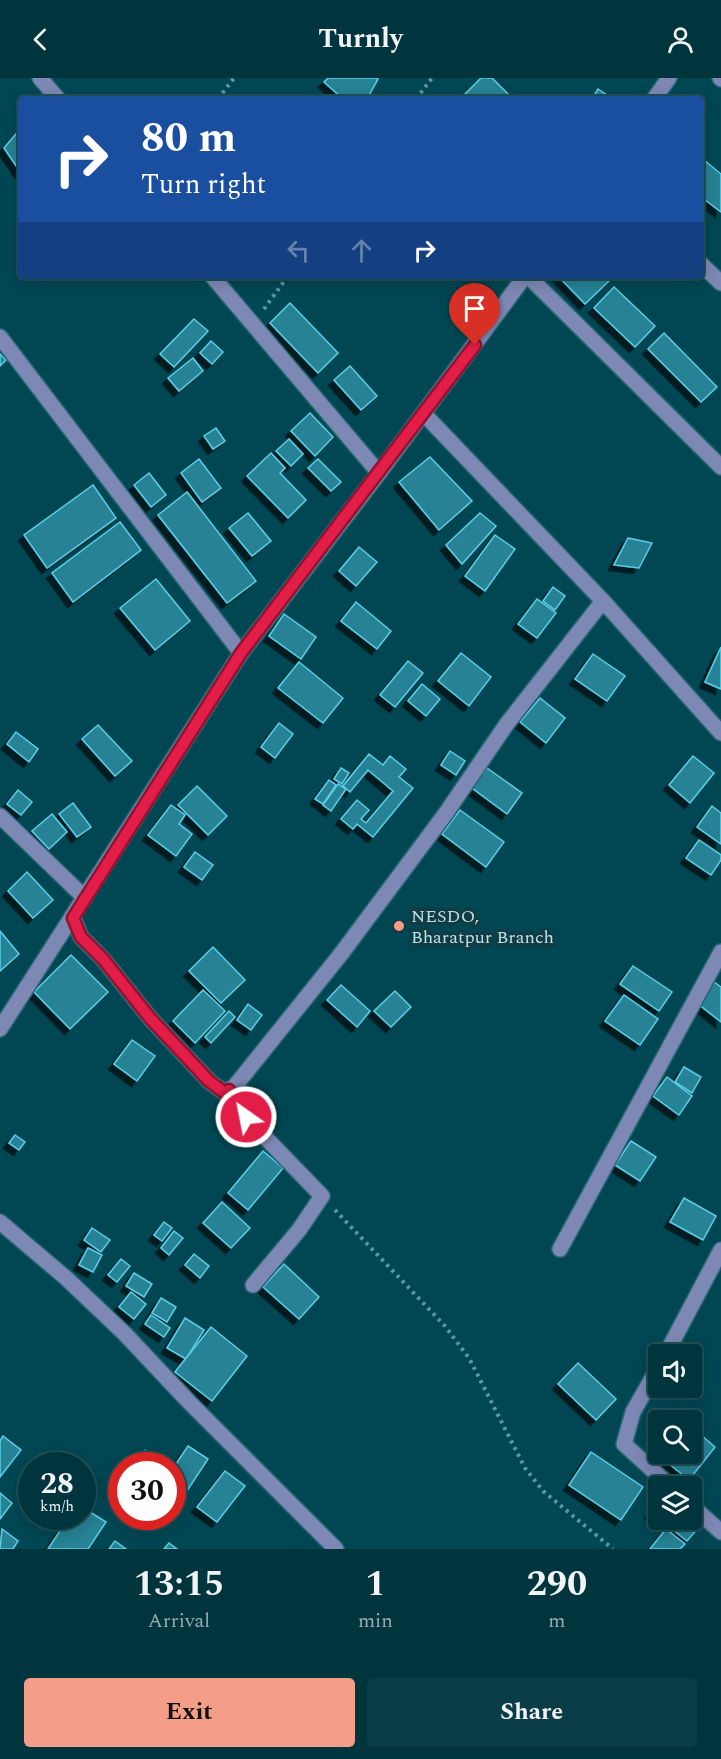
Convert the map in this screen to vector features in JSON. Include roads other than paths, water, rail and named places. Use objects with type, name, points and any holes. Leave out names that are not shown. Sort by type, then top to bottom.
[{"type":"street","points":[[40,78],[55,96]]},
{"type":"street","points":[[656,96],[669,78]]},
{"type":"street","points":[[704,267],[721,283]]},
{"type":"street","points":[[215,279],[379,473]]},
{"type":"street","points":[[0,1029],[241,653],[525,279]]},
{"type":"street","points":[[530,279],[721,467]]},
{"type":"street","points":[[0,337],[241,653]]},
{"type":"street","points":[[424,414],[603,601],[721,733]]},
{"type":"street","points":[[73,918],[81,937],[103,959],[150,1018],[209,1081],[225,1093],[235,1086],[341,954],[446,813],[506,725],[603,601]]},
{"type":"street","points":[[0,816],[85,898]]},
{"type":"street","points":[[560,1249],[721,952]]},
{"type":"street","points":[[229,1090],[233,1104],[322,1196],[299,1230],[253,1285]]},
{"type":"street","points":[[0,1222],[66,1278],[125,1334],[189,1402],[336,1549]]},
{"type":"street","points":[[671,1344],[721,1250]]},
{"type":"street","points":[[648,1386],[633,1413],[624,1444],[659,1476]]},
{"type":"street","points":[[702,1515],[721,1532]]},
{"type":"place","name":"NESDO, Bharatpur Branch","points":[[399,926]]}]
